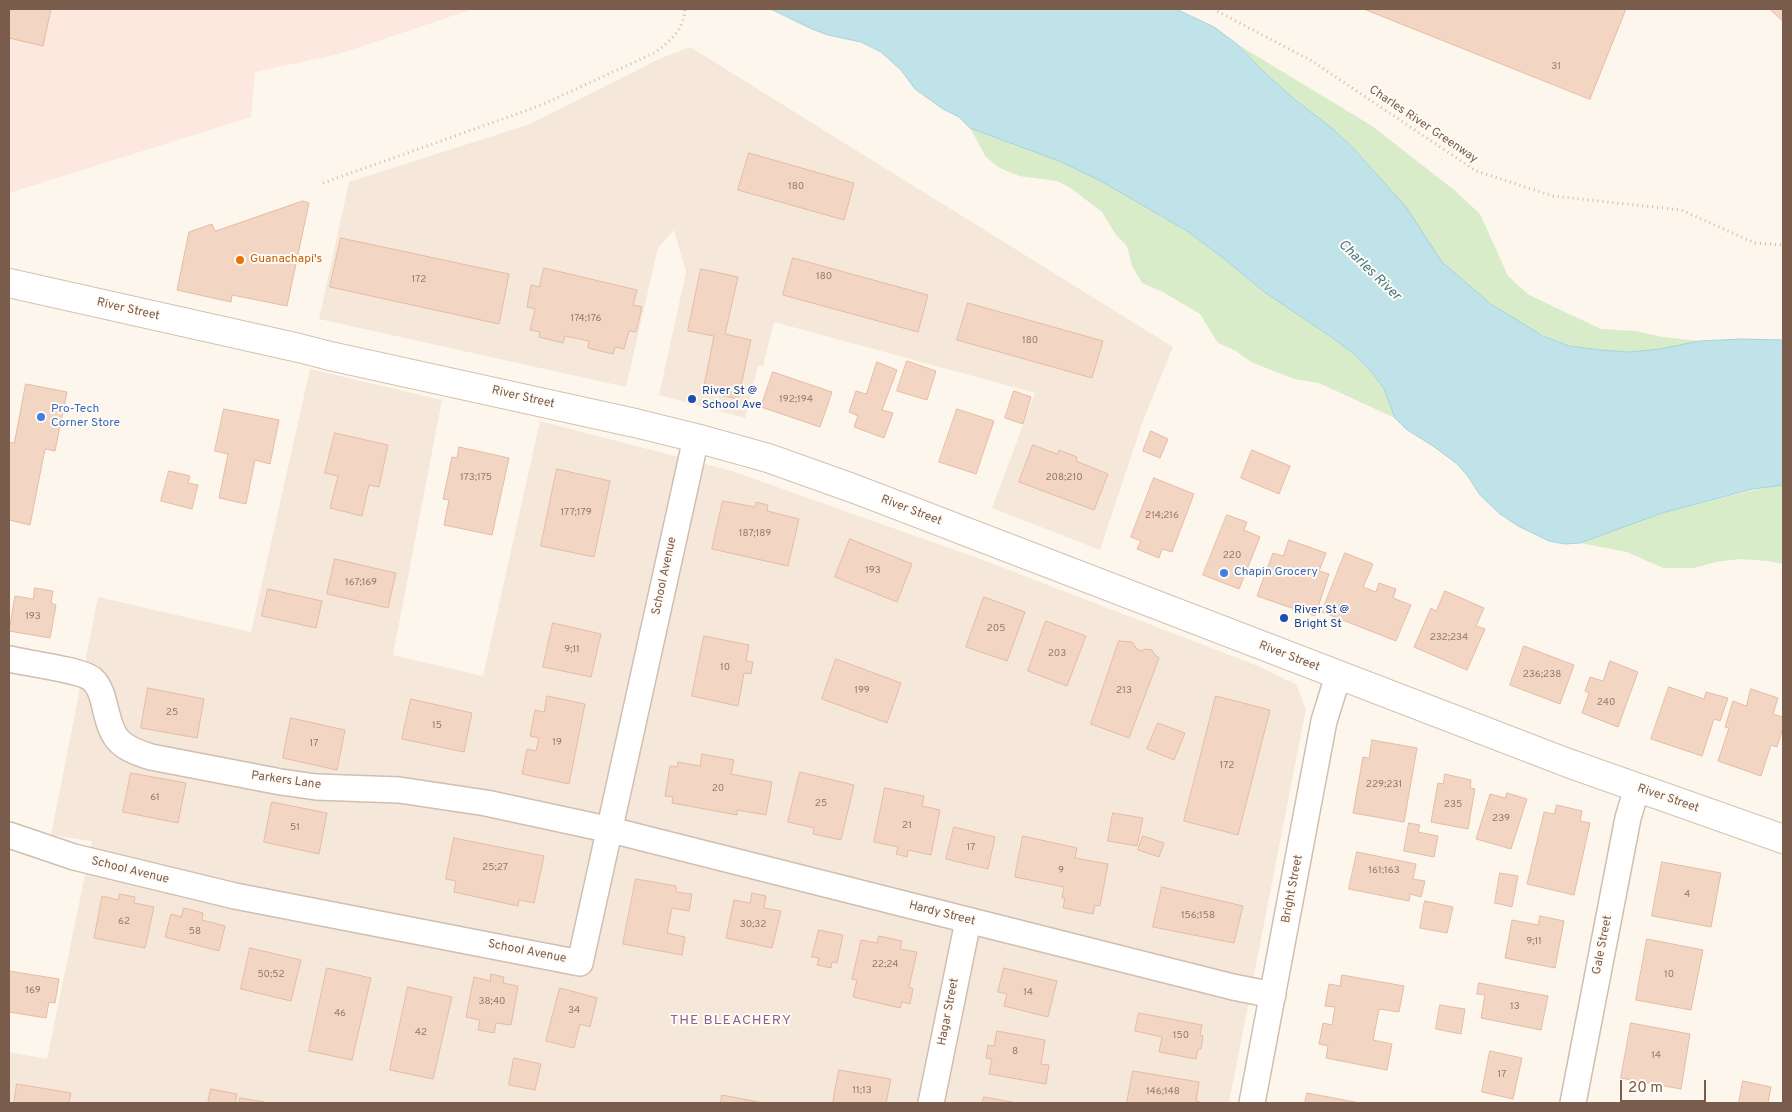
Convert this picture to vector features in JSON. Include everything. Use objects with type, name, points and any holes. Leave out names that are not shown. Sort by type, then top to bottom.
[{"type":"main road","name":"River Street","points":[[9,283],[635,423],[744,451],[820,476],[1338,676],[1637,788],[1783,839]]},
{"type":"street","name":"School Avenue","points":[[9,835],[74,857],[226,894],[580,963],[611,830],[696,438]]},
{"type":"street","name":"Parkers Lane","points":[[9,659],[79,673],[92,679],[100,691],[109,726],[118,741],[136,752],[281,782],[316,787],[399,790],[466,799],[611,830]]},
{"type":"street","name":"Bright Street","points":[[1252,1103],[1324,722],[1338,676]]},
{"type":"street","name":"Gale Street","points":[[1573,1103],[1628,818],[1637,788]]},
{"type":"street","name":"Hardy Street","points":[[611,830],[968,921],[1273,995]]},
{"type":"street","name":"Hagar Street","points":[[931,1103],[968,921]]},
{"type":"path","points":[[323,183],[539,106],[654,53],[664,46],[682,25],[685,9]]},
{"type":"path","name":"Charles River Greenway","points":[[1213,9],[1312,61],[1476,171],[1553,196],[1681,210],[1755,243],[1783,245]]},
{"type":"shaded area","points":[[9,9],[473,9],[339,54],[255,72],[251,117],[9,193]]},
{"type":"shaded area","points":[[690,47],[1173,347],[1143,421],[1100,550],[992,508],[1035,393],[774,322],[763,366],[758,366],[745,418],[659,395],[686,272],[674,230],[658,248],[626,387],[319,319],[349,182],[530,124],[659,59]]},
{"type":"shaded area","points":[[310,369],[442,400],[393,655],[483,676],[540,421],[732,471],[983,560],[1253,664],[1296,684],[1306,709],[1229,1103],[9,1103],[9,1052],[47,1059],[92,841],[51,835],[98,597],[251,632]]},
{"type":"green space","points":[[1237,44],[1372,126],[1453,189],[1480,214],[1508,276],[1529,295],[1601,329],[1636,331],[1662,337],[1700,341],[1659,349],[1609,352],[1586,349],[1564,343],[1522,324],[1502,311],[1450,270],[1439,258],[1395,196],[1363,158],[1279,86]]},
{"type":"green space","points":[[970,128],[1059,161],[1099,180],[1187,231],[1263,291],[1353,354],[1374,375],[1384,390],[1395,418],[1319,383],[1294,379],[1251,362],[1236,351],[1218,343],[1200,314],[1163,292],[1142,283],[1132,266],[1127,246],[1116,235],[1102,212],[1069,187],[1057,181],[1019,176],[1000,168],[986,157]]},
{"type":"green space","points":[[1775,485],[1783,485],[1783,564],[1740,559],[1716,562],[1694,568],[1663,568],[1627,552],[1580,543],[1662,513]]},
{"type":"water","name":"Charles River","points":[[771,9],[1176,9],[1214,27],[1237,44],[1294,99],[1333,129],[1356,151],[1406,207],[1442,262],[1491,304],[1543,336],[1570,346],[1630,352],[1660,349],[1700,341],[1741,339],[1783,340],[1783,485],[1753,489],[1662,513],[1580,543],[1565,544],[1549,541],[1518,526],[1500,514],[1480,495],[1467,475],[1456,463],[1406,429],[1395,418],[1384,389],[1374,375],[1354,354],[1263,291],[1187,231],[1099,180],[1059,161],[970,128],[959,117],[943,109],[915,89],[901,70],[881,52],[861,42],[828,35],[812,29]]},
{"type":"building","points":[[9,9],[51,9],[43,46],[9,38]]},
{"type":"building","points":[[1364,9],[1626,9],[1590,99]]},
{"type":"building","points":[[1770,9],[1783,9],[1783,21]]},
{"type":"building","points":[[749,153],[854,183],[844,220],[738,190]]},
{"type":"building","name":"Guanachapi's","points":[[303,201],[309,203],[287,306],[232,295],[231,302],[177,290],[189,232],[212,224],[215,231]]},
{"type":"building","points":[[341,238],[509,274],[499,324],[330,287]]},
{"type":"building","points":[[793,258],[928,295],[918,332],[783,295]]},
{"type":"building","points":[[544,268],[637,290],[633,305],[642,307],[636,332],[629,331],[624,349],[615,347],[613,354],[588,348],[589,341],[565,336],[563,343],[539,337],[540,332],[530,330],[535,309],[527,307],[531,285],[539,287]]},
{"type":"building","points":[[701,269],[738,277],[725,334],[751,340],[738,399],[703,391],[714,336],[688,331]]},
{"type":"building","points":[[968,303],[1103,341],[1092,378],[957,340]]},
{"type":"building","points":[[907,361],[936,371],[927,400],[897,391]]},
{"type":"building","points":[[877,362],[897,370],[882,410],[893,413],[884,438],[854,427],[858,416],[849,412],[856,391],[866,394]]},
{"type":"building","points":[[773,372],[832,392],[820,427],[761,407]]},
{"type":"building","points":[[26,384],[67,392],[55,451],[45,449],[30,525],[9,520],[9,442],[14,443]]},
{"type":"building","points":[[1014,391],[1031,397],[1023,424],[1005,418]]},
{"type":"building","points":[[224,409],[279,420],[270,464],[255,460],[246,504],[219,498],[228,454],[215,451]]},
{"type":"building","points":[[957,409],[994,421],[976,474],[939,462]]},
{"type":"building","points":[[1151,431],[1168,439],[1160,458],[1143,451]]},
{"type":"building","points":[[335,433],[388,445],[379,487],[369,485],[362,516],[330,508],[338,476],[325,473]]},
{"type":"building","points":[[1033,445],[1057,454],[1059,450],[1077,457],[1076,461],[1108,474],[1094,510],[1019,482]]},
{"type":"building","points":[[459,447],[509,458],[492,535],[444,525],[449,500],[443,499],[452,457],[457,458]]},
{"type":"building","points":[[1252,450],[1290,466],[1279,494],[1241,478]]},
{"type":"building","points":[[557,469],[610,481],[594,557],[541,546]]},
{"type":"building","points":[[169,471],[190,476],[188,483],[198,485],[192,509],[161,501]]},
{"type":"building","points":[[1154,478],[1194,494],[1172,552],[1162,549],[1159,558],[1137,549],[1141,541],[1131,537]]},
{"type":"building","points":[[723,501],[755,507],[756,502],[768,505],[767,511],[799,519],[788,566],[712,549]]},
{"type":"building","points":[[1227,515],[1247,522],[1244,530],[1260,537],[1239,589],[1203,575]]},
{"type":"building","points":[[850,539],[912,564],[897,602],[835,577]]},
{"type":"building","points":[[1289,540],[1326,553],[1319,571],[1329,574],[1315,616],[1257,596],[1273,553],[1283,556]]},
{"type":"building","points":[[1345,553],[1373,564],[1363,587],[1376,592],[1379,583],[1396,589],[1393,598],[1411,605],[1396,641],[1322,612]]},
{"type":"building","points":[[335,559],[396,573],[388,608],[327,594]]},
{"type":"building","points":[[35,588],[53,591],[51,603],[56,605],[50,638],[9,631],[15,596],[33,599]]},
{"type":"building","points":[[268,589],[322,601],[316,628],[262,616]]},
{"type":"building","points":[[1445,591],[1484,608],[1476,626],[1485,629],[1467,670],[1414,647],[1431,608],[1436,611]]},
{"type":"building","points":[[984,597],[1025,612],[1007,661],[966,647]]},
{"type":"building","points":[[1046,621],[1086,636],[1067,686],[1028,671]]},
{"type":"building","points":[[553,623],[601,634],[591,677],[543,667]]},
{"type":"building","points":[[704,636],[749,645],[746,661],[753,662],[751,674],[744,673],[738,706],[692,696]]},
{"type":"building","points":[[1119,641],[1132,642],[1141,651],[1146,649],[1152,650],[1159,658],[1129,738],[1091,724]]},
{"type":"building","points":[[1524,646],[1574,665],[1560,704],[1510,685]]},
{"type":"building","points":[[836,659],[901,683],[887,723],[822,699]]},
{"type":"building","points":[[1610,661],[1638,672],[1618,727],[1582,713],[1589,693],[1585,691],[1590,677],[1603,681]]},
{"type":"building","points":[[1669,687],[1704,699],[1706,692],[1728,698],[1720,721],[1714,719],[1702,756],[1651,739]]},
{"type":"building","points":[[148,688],[204,699],[197,738],[141,728]]},
{"type":"building","points":[[1751,689],[1778,698],[1773,714],[1783,717],[1783,728],[1777,747],[1771,745],[1761,776],[1718,761],[1729,728],[1725,727],[1733,701],[1746,706]]},
{"type":"building","points":[[547,696],[585,704],[569,784],[522,774],[527,749],[536,751],[539,738],[530,736],[535,710],[544,712]]},
{"type":"building","points":[[1216,696],[1270,710],[1238,835],[1184,821]]},
{"type":"building","points":[[411,699],[472,713],[464,752],[402,739]]},
{"type":"building","points":[[291,718],[345,730],[337,770],[283,758]]},
{"type":"building","points":[[1158,723],[1185,733],[1174,760],[1147,749]]},
{"type":"building","points":[[1372,740],[1417,748],[1404,822],[1353,813],[1363,757],[1369,758]]},
{"type":"building","points":[[702,754],[734,760],[731,774],[772,782],[766,815],[737,810],[737,815],[672,803],[673,797],[665,796],[670,766],[677,767],[678,762],[700,766]]},
{"type":"building","points":[[800,772],[854,785],[841,840],[813,834],[814,828],[788,822]]},
{"type":"building","points":[[131,773],[186,783],[178,823],[123,812]]},
{"type":"building","points":[[1445,774],[1471,780],[1470,788],[1475,789],[1468,829],[1431,822],[1438,783],[1443,784]]},
{"type":"building","points":[[885,788],[924,796],[922,806],[940,810],[931,855],[908,850],[907,857],[896,854],[898,847],[874,842]]},
{"type":"building","points":[[1507,793],[1527,799],[1511,849],[1476,839],[1490,794],[1505,798]]},
{"type":"building","points":[[272,802],[327,813],[319,854],[264,842]]},
{"type":"building","points":[[1557,805],[1582,811],[1580,821],[1590,823],[1574,895],[1527,884],[1544,812],[1554,814]]},
{"type":"building","points":[[1113,813],[1143,818],[1137,846],[1108,841]]},
{"type":"building","points":[[1409,823],[1420,825],[1418,832],[1438,836],[1434,857],[1404,851]]},
{"type":"building","points":[[954,827],[995,837],[988,869],[946,859]]},
{"type":"building","points":[[1023,836],[1077,848],[1075,858],[1108,864],[1100,906],[1095,905],[1093,914],[1063,908],[1065,898],[1062,898],[1064,887],[1015,877]]},
{"type":"building","points":[[1143,836],[1164,843],[1159,857],[1138,850]]},
{"type":"building","points":[[454,838],[544,856],[534,903],[519,900],[518,906],[454,892],[456,881],[446,879]]},
{"type":"building","points":[[1357,852],[1416,864],[1413,879],[1425,881],[1421,897],[1410,894],[1409,901],[1349,889]]},
{"type":"building","points":[[1662,862],[1721,873],[1711,927],[1652,916]]},
{"type":"building","points":[[1500,873],[1518,876],[1512,907],[1495,903]]},
{"type":"building","points":[[636,879],[676,886],[676,892],[692,894],[689,911],[672,908],[667,933],[685,937],[682,955],[623,944]]},
{"type":"building","points":[[1162,887],[1243,906],[1234,943],[1153,927]]},
{"type":"building","points":[[752,893],[766,896],[764,908],[781,911],[772,948],[726,938],[734,900],[750,903]]},
{"type":"building","points":[[120,894],[135,897],[134,903],[154,907],[145,948],[94,938],[102,896],[118,900]]},
{"type":"building","points":[[1425,901],[1453,907],[1447,933],[1420,928]]},
{"type":"building","points":[[184,908],[203,913],[202,920],[225,926],[219,951],[165,937],[171,914],[181,917]]},
{"type":"building","points":[[1540,916],[1564,921],[1555,968],[1505,958],[1512,920],[1538,925]]},
{"type":"building","points":[[819,930],[843,935],[837,963],[832,962],[831,968],[817,965],[819,958],[812,957]]},
{"type":"building","points":[[879,936],[902,941],[900,949],[917,952],[909,987],[913,989],[910,1004],[902,1002],[900,1008],[853,997],[857,980],[852,979],[861,940],[877,943]]},
{"type":"building","points":[[1647,939],[1703,950],[1691,1010],[1636,1000]]},
{"type":"building","points":[[250,948],[301,960],[291,1001],[241,989]]},
{"type":"building","points":[[327,968],[371,978],[352,1060],[309,1051]]},
{"type":"building","points":[[1004,968],[1057,981],[1048,1017],[1004,1006],[1007,994],[998,992]]},
{"type":"building","points":[[9,971],[59,979],[55,1003],[49,1002],[46,1018],[9,1012]]},
{"type":"building","points":[[491,974],[504,977],[503,983],[518,986],[511,1025],[496,1023],[494,1033],[478,1030],[480,1020],[466,1017],[474,977],[490,981]]},
{"type":"building","points":[[1342,975],[1404,986],[1399,1012],[1379,1009],[1373,1040],[1392,1044],[1387,1070],[1326,1058],[1328,1046],[1319,1044],[1323,1023],[1332,1025],[1335,1007],[1325,1006],[1329,984],[1340,986]]},
{"type":"building","points":[[1479,983],[1548,996],[1541,1030],[1481,1018],[1485,995],[1477,994]]},
{"type":"building","points":[[408,987],[452,997],[433,1079],[390,1070]]},
{"type":"building","points":[[560,988],[597,998],[590,1027],[580,1024],[574,1048],[546,1041]]},
{"type":"building","points":[[1440,1005],[1465,1009],[1461,1034],[1436,1029]]},
{"type":"building","points":[[1139,1013],[1202,1025],[1200,1035],[1203,1036],[1201,1049],[1198,1049],[1196,1059],[1159,1052],[1162,1037],[1135,1031]]},
{"type":"building","points":[[1631,1023],[1690,1034],[1681,1089],[1621,1078]]},
{"type":"building","points":[[997,1031],[1045,1040],[1041,1064],[1049,1065],[1046,1084],[989,1074],[992,1059],[986,1058],[988,1045],[994,1046]]},
{"type":"building","points":[[1490,1051],[1522,1058],[1513,1099],[1482,1092]]},
{"type":"building","points":[[514,1058],[541,1064],[535,1090],[509,1085]]},
{"type":"building","points":[[839,1070],[891,1079],[886,1103],[833,1103]]},
{"type":"building","points":[[1133,1071],[1199,1082],[1196,1101],[1204,1103],[1127,1103]]},
{"type":"building","points":[[1743,1081],[1771,1087],[1768,1103],[1739,1103]]},
{"type":"building","points":[[17,1084],[71,1093],[69,1103],[14,1103]]},
{"type":"building","points":[[211,1089],[237,1094],[235,1103],[208,1103]]},
{"type":"building","points":[[1307,1093],[1360,1103],[1305,1103]]},
{"type":"building","points":[[722,1095],[759,1102],[721,1103]]},
{"type":"building","points":[[984,1097],[1017,1103],[982,1103]]},
{"type":"building","points":[[240,1098],[265,1102],[265,1103],[239,1103]]},
{"type":"place","name":"Guanachapi's","points":[[240,260]]},
{"type":"place","name":"River St @ School Ave","points":[[692,399]]},
{"type":"place","name":"Pro-Tech Corner Store","points":[[41,417]]},
{"type":"place","name":"Chapin Grocery","points":[[1224,573]]},
{"type":"place","name":"River St @ Bright St","points":[[1284,618]]},
{"type":"district","name":"THE BLEACHERY","points":[[731,1021]]}]
